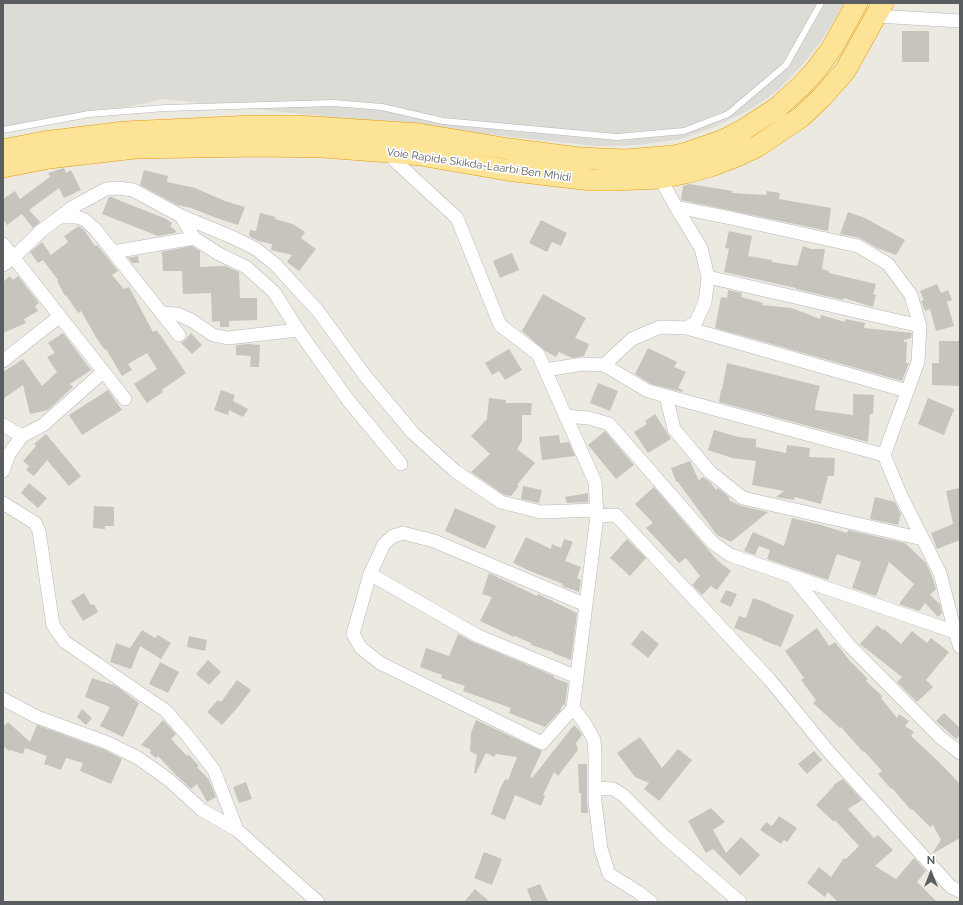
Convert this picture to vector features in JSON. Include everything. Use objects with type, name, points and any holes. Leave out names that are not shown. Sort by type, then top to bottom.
[{"type":"highway","name":"Voie Rapide Skikda-Laarbi Ben Mhidi","points":[[3,150],[66,138],[151,130],[290,126],[419,134],[509,149],[592,159],[649,159],[687,154],[724,140],[743,130],[790,97],[815,70],[832,48],[857,3]]},
{"type":"highway","name":"Voie Rapide Skikda-Laarbi Ben Mhidi","points":[[3,167],[49,158],[135,148],[258,146],[324,148],[420,155],[507,170],[563,177],[614,180],[660,178],[712,166],[737,156],[764,142],[800,117],[822,98],[845,72],[879,9]]},
{"type":"street","points":[[879,9],[960,21]]},
{"type":"street","points":[[379,131],[395,161],[457,218],[500,325],[538,354],[595,482],[596,513],[586,605],[573,708],[542,743],[380,663],[361,648],[353,634],[370,574],[384,544],[393,536],[403,533],[434,541],[586,605]]},
{"type":"street","points":[[660,178],[701,248],[708,277],[705,302],[696,322],[687,328]]},
{"type":"street","points":[[8,261],[41,231],[73,207],[106,189],[119,188],[133,190],[181,216],[232,237],[256,249],[275,264],[318,311],[366,376],[413,433],[455,471],[501,502],[542,512],[596,513],[616,516],[770,680],[830,752],[951,887],[960,891]]},
{"type":"street","points":[[676,207],[858,246],[888,264],[911,295],[920,326],[918,362],[884,455],[901,496],[940,573],[960,647]]},
{"type":"street","points":[[181,216],[194,238],[219,254],[246,267],[274,292],[298,330],[348,400],[401,464]]},
{"type":"street","points":[[59,217],[77,217],[85,220],[113,252],[179,335]]},
{"type":"street","points":[[113,252],[194,238]]},
{"type":"street","points":[[3,244],[8,261],[60,316],[125,399]]},
{"type":"street","points":[[708,277],[920,326]]},
{"type":"street","points":[[161,313],[177,314],[191,320],[213,335],[228,338],[298,330]]},
{"type":"street","points":[[3,361],[60,316]]},
{"type":"street","points":[[604,365],[632,339],[660,327],[687,328],[907,391]]},
{"type":"street","points":[[545,370],[583,364],[604,365],[648,391],[884,455]]},
{"type":"street","points":[[3,471],[9,454],[22,436],[43,425],[103,372]]},
{"type":"street","points":[[666,396],[674,429],[710,472],[743,498],[923,539]]},
{"type":"street","points":[[565,416],[589,418],[609,424],[713,543],[730,555],[955,632]]},
{"type":"street","points":[[3,425],[22,436]]},
{"type":"street","points":[[3,503],[35,523],[39,532],[53,625],[65,642],[166,711],[214,770],[237,830]]},
{"type":"street","points":[[370,574],[478,636],[577,677]]},
{"type":"street","points":[[792,576],[848,644],[940,737],[960,753]]},
{"type":"street","points":[[3,699],[37,717],[108,743],[138,758],[169,780],[202,810],[237,830],[318,902]]},
{"type":"street","points":[[573,708],[584,722],[594,740],[595,802],[601,849],[609,874],[651,902]]},
{"type":"street","points":[[595,788],[613,789],[623,795],[665,837],[740,902]]},
{"type":"lane","points":[[3,130],[89,114],[165,108],[333,103],[382,107],[443,121],[617,137],[684,131],[728,114],[786,65],[821,3]]},
{"type":"shaded area","points":[[3,3],[844,3],[824,37],[804,63],[777,91],[749,110],[714,127],[680,139],[639,145],[596,146],[164,99],[3,133]]},
{"type":"building","points":[[902,31],[929,31],[929,62],[902,62]]},
{"type":"building","points":[[64,168],[66,173],[71,170],[81,190],[64,198],[59,188],[29,210],[40,222],[33,228],[22,214],[7,225],[3,219],[3,199],[15,191],[20,199],[50,177],[48,173]]},
{"type":"building","points":[[144,170],[168,176],[167,182],[195,188],[225,201],[245,207],[238,225],[191,208],[177,205],[140,185]]},
{"type":"building","points":[[689,184],[733,191],[732,193],[766,195],[767,191],[780,193],[779,199],[831,208],[828,231],[681,200],[683,186]]},
{"type":"building","points":[[109,197],[166,219],[172,223],[170,226],[176,231],[175,233],[158,236],[102,214]]},
{"type":"building","points":[[848,212],[865,218],[905,240],[896,255],[877,248],[860,238],[840,234]]},
{"type":"building","points":[[260,213],[276,217],[275,219],[293,224],[305,232],[301,238],[316,249],[299,271],[287,262],[292,255],[271,250],[272,244],[258,241],[249,236],[250,230],[256,231]]},
{"type":"building","points":[[541,220],[567,233],[561,246],[552,242],[547,252],[529,243]]},
{"type":"building","points":[[79,226],[118,271],[112,275],[124,289],[129,287],[153,332],[156,330],[161,336],[186,373],[147,403],[134,384],[157,369],[147,353],[128,364],[132,370],[122,376],[106,349],[105,350],[97,339],[81,311],[78,313],[66,295],[65,296],[57,281],[58,280],[43,260],[38,263],[30,252],[42,242],[51,255],[68,242],[64,236]]},
{"type":"building","points":[[729,231],[752,236],[748,256],[772,260],[772,262],[797,266],[803,246],[811,249],[825,249],[822,269],[829,271],[829,273],[876,284],[873,294],[876,295],[873,307],[844,298],[843,300],[724,272],[729,249],[725,248]]},
{"type":"building","points":[[192,246],[200,251],[200,267],[225,266],[239,272],[240,298],[257,298],[257,320],[229,321],[229,327],[220,327],[220,321],[212,322],[211,293],[183,294],[182,271],[163,271],[161,252]]},
{"type":"building","points":[[512,253],[519,270],[500,278],[493,261]]},
{"type":"building","points":[[138,256],[139,263],[132,263],[128,258]]},
{"type":"building","points":[[10,276],[13,280],[18,276],[39,303],[35,306],[38,311],[24,319],[26,323],[3,333],[3,282]]},
{"type":"building","points":[[937,284],[941,293],[948,290],[952,300],[947,302],[954,326],[936,331],[930,309],[925,311],[921,301],[924,300],[920,291]]},
{"type":"building","points":[[728,290],[742,293],[741,297],[763,303],[762,305],[792,308],[820,319],[821,315],[845,322],[845,319],[865,323],[864,328],[912,333],[911,338],[904,340],[904,342],[907,342],[906,363],[909,363],[902,381],[715,328],[721,297],[727,298]]},
{"type":"building","points":[[543,294],[586,318],[575,338],[589,344],[584,356],[572,358],[559,352],[556,357],[545,351],[522,331]]},
{"type":"building","points":[[63,333],[91,370],[70,384],[73,387],[48,410],[30,414],[23,385],[3,399],[3,372],[23,359],[42,386],[57,372],[47,357],[55,353],[48,343]]},
{"type":"building","points":[[191,333],[202,345],[192,354],[181,343]]},
{"type":"building","points":[[939,341],[960,341],[960,386],[932,385],[932,363],[939,363]]},
{"type":"building","points":[[236,345],[260,345],[259,367],[250,367],[251,356],[236,355]]},
{"type":"building","points":[[648,348],[677,362],[674,367],[686,372],[678,388],[683,390],[682,392],[651,384],[635,374]]},
{"type":"building","points":[[509,349],[522,370],[505,380],[499,371],[492,375],[485,363]]},
{"type":"building","points":[[727,363],[820,386],[815,410],[853,415],[853,394],[874,395],[873,414],[870,414],[868,442],[719,402]]},
{"type":"building","points":[[598,383],[618,391],[610,411],[590,403]]},
{"type":"building","points":[[108,390],[122,410],[82,435],[69,415]]},
{"type":"building","points":[[221,390],[235,395],[233,401],[248,409],[243,417],[229,410],[228,415],[214,410]]},
{"type":"building","points":[[489,398],[506,400],[506,403],[532,403],[531,415],[522,415],[522,441],[517,449],[535,463],[517,485],[519,486],[511,496],[504,495],[471,472],[490,454],[471,436],[487,419]]},
{"type":"building","points":[[928,398],[954,409],[944,435],[918,424]]},
{"type":"building","points":[[655,414],[671,439],[648,453],[634,432],[647,424],[645,421]]},
{"type":"building","points":[[714,430],[738,437],[756,439],[756,447],[786,453],[787,445],[810,448],[809,457],[835,458],[834,476],[828,476],[821,504],[795,497],[794,500],[776,497],[784,491],[752,485],[756,461],[732,458],[708,450]]},
{"type":"building","points":[[605,431],[634,465],[616,479],[588,445]]},
{"type":"building","points":[[46,434],[81,476],[69,486],[47,460],[34,476],[26,470],[29,466],[23,461],[36,446],[34,444]]},
{"type":"building","points":[[559,435],[560,443],[569,442],[575,456],[542,460],[539,437]]},
{"type":"building","points":[[690,461],[699,481],[703,477],[711,483],[716,490],[718,488],[729,497],[729,500],[741,506],[768,512],[731,542],[717,535],[677,481],[676,482],[671,468]]},
{"type":"building","points":[[29,483],[47,498],[38,508],[21,493]]},
{"type":"building","points":[[523,486],[542,490],[539,503],[521,499]]},
{"type":"building","points":[[654,487],[718,561],[731,571],[717,590],[711,586],[702,595],[692,585],[700,576],[686,558],[679,563],[646,528],[653,523],[635,504]]},
{"type":"building","points":[[960,488],[960,540],[937,549],[931,533],[953,524],[946,491]]},
{"type":"building","points":[[588,493],[588,502],[567,503],[565,497]]},
{"type":"building","points":[[875,497],[895,502],[901,514],[898,525],[870,519]]},
{"type":"building","points":[[94,506],[114,507],[114,526],[105,526],[105,529],[93,528]]},
{"type":"building","points":[[455,508],[496,526],[485,549],[445,531]]},
{"type":"building","points":[[792,518],[847,533],[848,530],[905,543],[926,563],[936,589],[930,595],[940,604],[942,613],[938,617],[925,603],[919,611],[899,604],[914,584],[889,562],[876,596],[852,588],[861,562],[837,554],[828,580],[767,559],[770,550],[759,546],[755,555],[744,551],[753,532],[784,546]]},
{"type":"building","points":[[526,537],[551,549],[552,544],[561,548],[564,539],[573,542],[565,561],[581,567],[577,578],[581,580],[579,592],[562,586],[563,584],[513,563]]},
{"type":"building","points":[[627,539],[646,558],[630,576],[610,558]]},
{"type":"building","points":[[489,573],[577,613],[571,660],[531,645],[531,643],[515,636],[514,637],[480,621],[492,597],[482,594]]},
{"type":"building","points":[[726,590],[737,594],[731,607],[720,602]]},
{"type":"building","points":[[84,593],[91,605],[94,604],[98,612],[83,621],[71,601]]},
{"type":"building","points":[[753,598],[794,615],[781,647],[734,628],[739,616],[746,618]]},
{"type":"building","points":[[877,625],[883,630],[884,629],[901,644],[912,631],[927,643],[931,638],[949,652],[926,680],[933,687],[917,702],[897,682],[902,677],[860,644]]},
{"type":"building","points":[[817,628],[829,646],[835,642],[850,661],[868,679],[866,681],[882,696],[881,698],[897,718],[899,714],[909,721],[905,726],[914,732],[911,736],[960,784],[960,838],[932,854],[941,840],[933,825],[930,827],[912,809],[911,810],[878,774],[882,771],[864,751],[863,752],[841,727],[840,728],[813,703],[816,700],[801,680],[804,678],[785,651]]},
{"type":"building","points":[[142,630],[155,638],[158,635],[171,643],[161,659],[140,646],[131,669],[110,662],[116,643],[130,648]]},
{"type":"building","points":[[642,630],[659,644],[648,658],[631,644]]},
{"type":"building","points":[[458,634],[475,643],[568,683],[565,705],[563,705],[560,711],[545,727],[509,713],[511,708],[463,691],[465,686],[441,678],[442,675],[420,667],[426,648],[449,656]]},
{"type":"building","points":[[189,636],[207,640],[205,651],[187,647]]},
{"type":"building","points":[[208,660],[221,672],[209,685],[196,674]]},
{"type":"building","points":[[160,662],[179,672],[168,693],[149,684]]},
{"type":"building","points":[[92,678],[116,686],[139,703],[123,737],[100,726],[110,707],[85,697]]},
{"type":"building","points":[[237,680],[251,690],[222,725],[207,712],[218,700],[221,702]]},
{"type":"building","points":[[82,709],[92,718],[86,725],[77,717]]},
{"type":"building","points":[[944,713],[960,728],[960,735],[956,739],[936,721]]},
{"type":"building","points":[[163,720],[176,734],[171,739],[199,766],[197,767],[209,780],[216,797],[207,802],[197,784],[191,789],[158,756],[156,758],[150,753],[151,750],[141,745]]},
{"type":"building","points":[[476,720],[542,751],[530,777],[532,778],[574,725],[579,730],[582,735],[576,743],[578,750],[558,776],[554,772],[543,795],[545,796],[541,806],[515,795],[505,820],[491,814],[500,789],[505,779],[508,780],[517,757],[496,754],[494,757],[486,753],[476,773],[474,773],[477,755],[470,751],[471,733]]},
{"type":"building","points":[[8,722],[30,742],[37,725],[105,750],[122,759],[111,784],[80,771],[83,763],[66,758],[61,770],[44,764],[47,756],[25,748],[23,754],[9,751],[3,746],[3,727]]},
{"type":"building","points":[[640,737],[662,768],[678,749],[692,760],[659,801],[644,789],[649,783],[635,777],[617,753]]},
{"type":"building","points":[[814,751],[822,760],[807,774],[798,764]]},
{"type":"building","points":[[578,764],[587,764],[588,813],[581,813],[581,793],[579,793]]},
{"type":"building","points":[[843,779],[862,800],[848,809],[874,838],[878,835],[893,850],[875,866],[896,879],[914,858],[926,871],[917,882],[937,902],[838,902],[828,892],[825,897],[807,883],[819,867],[831,877],[844,858],[846,859],[859,846],[835,820],[834,822],[816,805],[834,786],[833,785]]},
{"type":"building","points":[[246,782],[252,799],[239,803],[233,787]]},
{"type":"building","points":[[711,808],[725,822],[713,830],[726,853],[741,837],[760,855],[740,876],[713,849],[706,853],[688,821]]},
{"type":"building","points":[[779,816],[797,828],[787,842],[784,840],[781,844],[760,830],[766,822],[772,826]]},
{"type":"building","points":[[484,852],[502,859],[492,885],[474,878]]},
{"type":"building","points":[[540,884],[548,902],[532,902],[527,889]]},
{"type":"building","points":[[475,889],[490,902],[464,902]]}]
